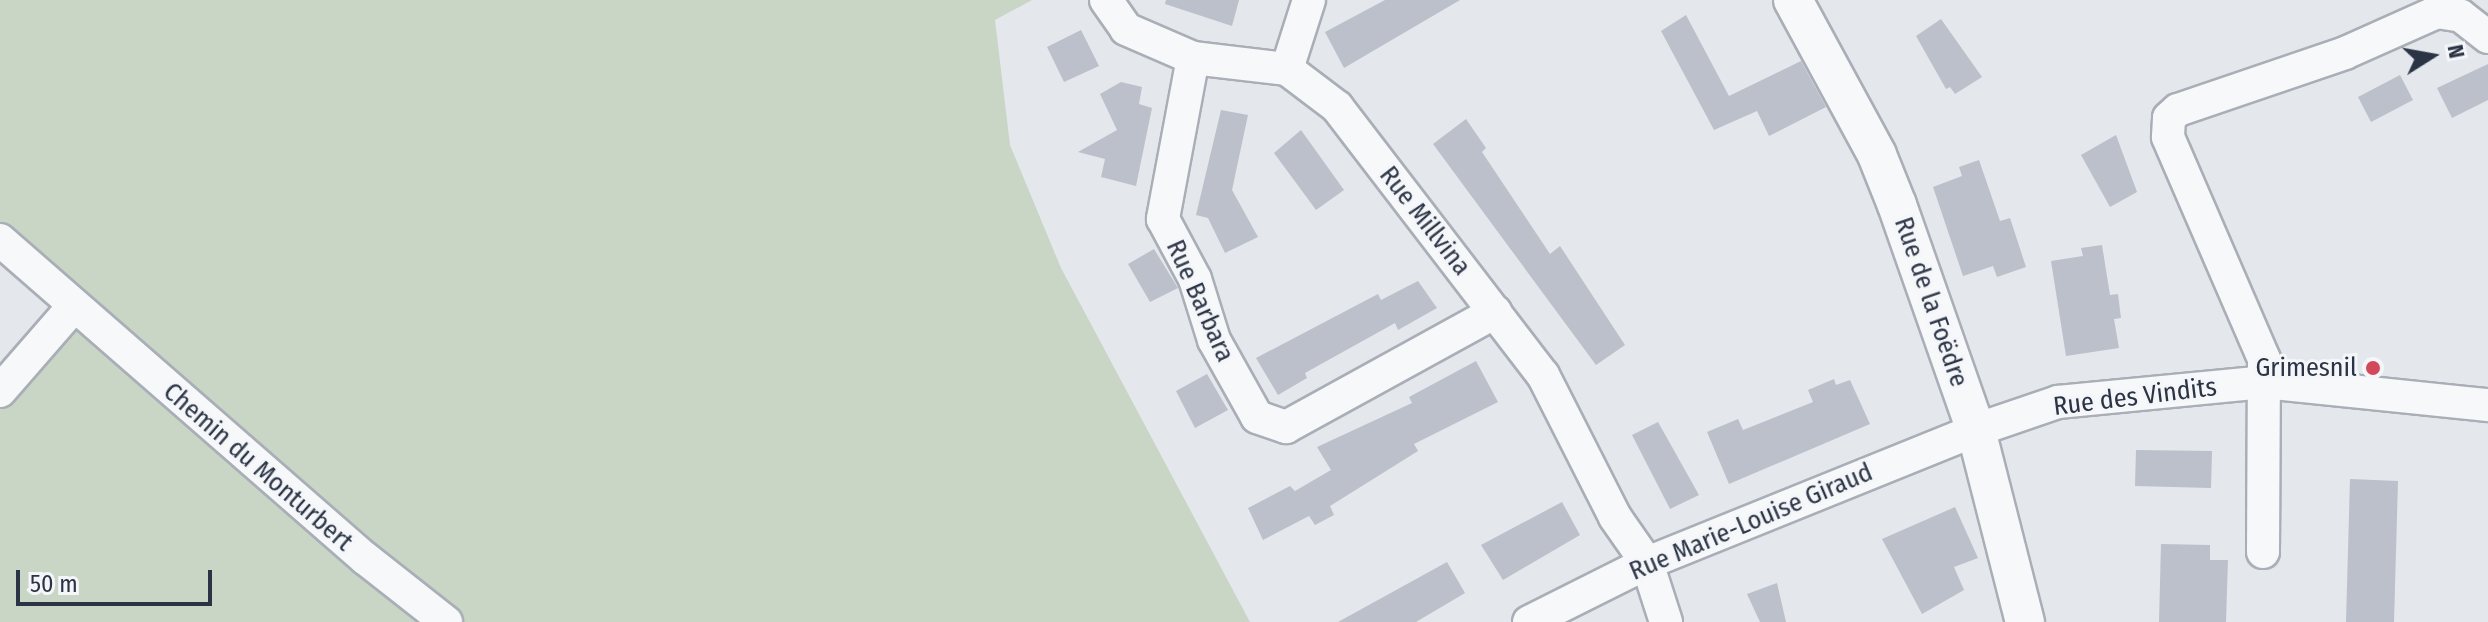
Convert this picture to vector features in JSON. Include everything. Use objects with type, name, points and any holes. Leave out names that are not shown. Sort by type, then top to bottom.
[{"type":"street","points":[[1106,0],[1126,29],[1193,58],[1287,69],[1309,0]]},
{"type":"street","name":"Rue de la Foëdre","points":[[1793,0],[1877,155],[1976,430],[2025,622]]},
{"type":"street","points":[[2263,552],[2264,359],[2168,137],[2169,118],[2178,110],[2345,53],[2410,20],[2437,12],[2461,16],[2488,37]]},
{"type":"street","name":"Rue Barbara","points":[[1193,58],[1163,219],[1195,279],[1214,340],[1257,417],[1286,427],[1495,312]]},
{"type":"street","name":"Rue Millvina","points":[[1287,69],[1337,107],[1543,375],[1615,517],[1647,563],[1666,622]]},
{"type":"street","name":"Chemin du Monturbert","points":[[0,240],[73,307],[446,622]]},
{"type":"street","points":[[0,391],[73,307]]},
{"type":"street","name":"Rue des Vindits","points":[[1976,430],[2058,402],[2264,382],[2365,389],[2488,405]]},
{"type":"street","name":"Rue Marie-Louise Giraud","points":[[1529,622],[1647,563],[1976,430]]},
{"type":"green space","points":[[0,0],[1032,0],[995,20],[1010,145],[1061,268],[1250,622],[0,622],[0,391],[73,307],[0,240]]},
{"type":"building","points":[[1166,0],[1239,0],[1232,26],[1165,4]]},
{"type":"building","points":[[1385,0],[1460,0],[1344,68],[1325,32]]},
{"type":"building","points":[[1686,15],[1729,96],[1801,61],[1826,107],[1769,136],[1757,111],[1714,130],[1661,31]]},
{"type":"building","points":[[1941,19],[1982,77],[1955,94],[1950,87],[1946,89],[1916,36]]},
{"type":"building","points":[[1081,30],[1099,66],[1064,82],[1047,47]]},
{"type":"building","points":[[2488,64],[2488,100],[2452,118],[2437,88]]},
{"type":"building","points":[[2400,75],[2413,100],[2371,122],[2358,97]]},
{"type":"building","points":[[1121,82],[1142,87],[1139,104],[1152,108],[1136,186],[1101,177],[1105,159],[1078,152],[1117,130],[1100,94]]},
{"type":"building","points":[[1221,110],[1248,115],[1232,190],[1258,237],[1225,253],[1208,218],[1196,215]]},
{"type":"building","points":[[1466,119],[1486,148],[1482,152],[1550,254],[1560,246],[1625,345],[1596,365],[1433,144]]},
{"type":"building","points":[[1301,130],[1344,190],[1316,210],[1274,153]]},
{"type":"building","points":[[2116,135],[2137,192],[2110,207],[2081,155]]},
{"type":"building","points":[[1979,160],[2000,221],[2010,218],[2026,267],[1997,277],[1993,266],[1963,276],[1933,187],[1962,176],[1959,167]]},
{"type":"building","points":[[2102,245],[2110,295],[2118,294],[2121,318],[2114,319],[2119,348],[2066,356],[2051,261],[2083,256],[2081,248]]},
{"type":"building","points":[[1154,249],[1178,288],[1150,302],[1128,264]]},
{"type":"building","points":[[1418,281],[1437,308],[1398,330],[1395,323],[1305,373],[1307,378],[1278,395],[1256,358],[1378,294],[1381,300]]},
{"type":"building","points":[[1476,361],[1498,402],[1414,444],[1418,451],[1330,506],[1334,515],[1315,525],[1309,516],[1263,540],[1248,508],[1290,486],[1295,491],[1331,470],[1317,447],[1412,403],[1409,397]]},
{"type":"building","points":[[1207,374],[1228,410],[1195,428],[1176,391]]},
{"type":"building","points":[[1834,379],[1836,385],[1850,380],[1870,424],[1729,484],[1707,432],[1738,419],[1743,430],[1813,402],[1808,390]]},
{"type":"building","points":[[1658,422],[1699,495],[1670,509],[1632,435]]},
{"type":"building","points":[[2136,450],[2212,451],[2211,488],[2135,486]]},
{"type":"building","points":[[2350,479],[2398,481],[2394,622],[2346,622]]},
{"type":"building","points":[[1562,502],[1580,535],[1503,580],[1481,545]]},
{"type":"building","points":[[1955,507],[1978,558],[1954,567],[1964,590],[1922,614],[1882,539]]},
{"type":"building","points":[[2161,544],[2210,545],[2210,560],[2228,560],[2226,622],[2159,622]]},
{"type":"building","points":[[1447,562],[1465,593],[1416,622],[1338,622]]},
{"type":"building","points":[[1777,583],[1786,622],[1760,622],[1747,594]]},
{"type":"place","name":"Grimesnil","points":[[2373,368]]}]
